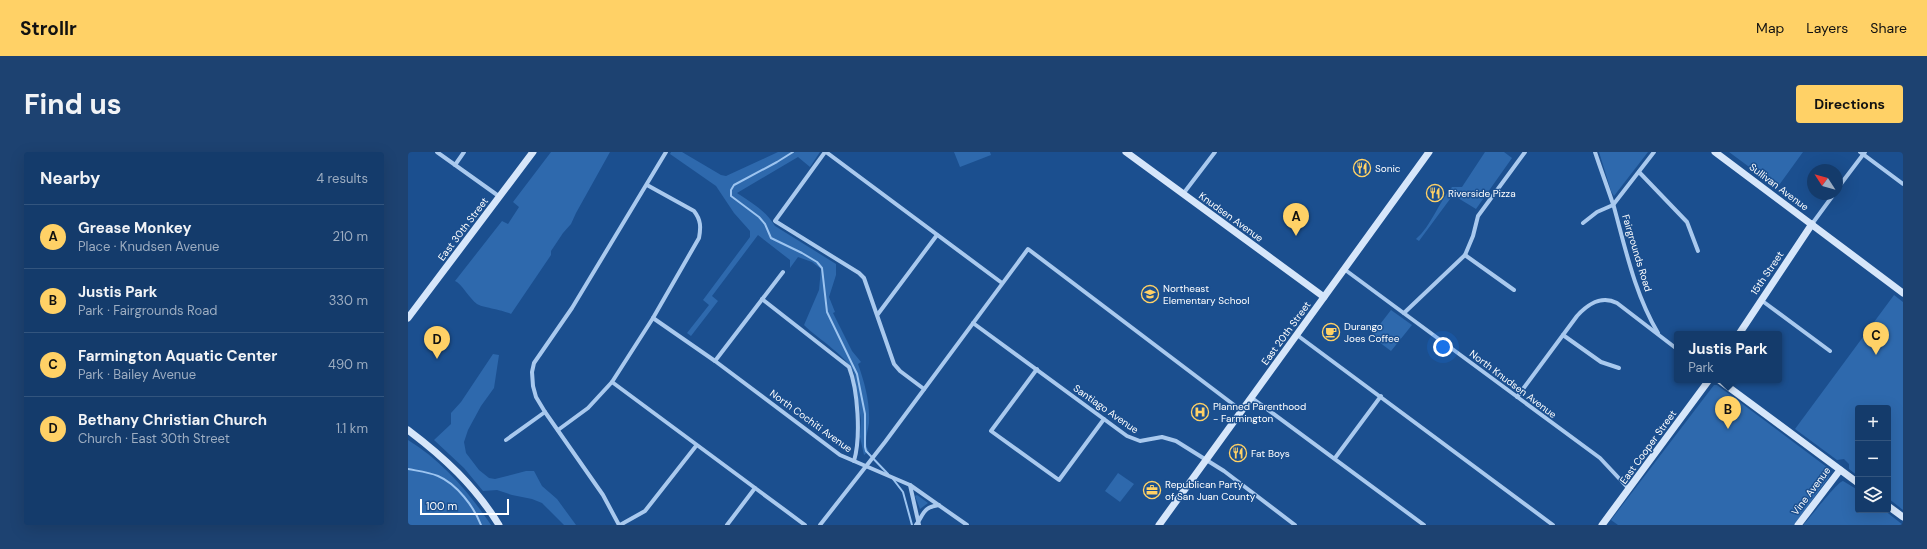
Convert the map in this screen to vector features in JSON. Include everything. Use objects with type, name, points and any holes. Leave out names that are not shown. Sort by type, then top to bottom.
[{"type":"main road","name":"East 30th Street","points":[[408,318],[533,152]]},
{"type":"main road","name":"East 20th Street","points":[[1159,525],[1429,152]]},
{"type":"main road","name":"Sullivan Avenue","points":[[1715,152],[1903,293]]},
{"type":"main road","name":"Knudsen Avenue","points":[[1128,153],[1324,297]]},
{"type":"main road","name":"15th Street","points":[[1741,331],[1812,224]]},
{"type":"main road","name":"East Cooper Street","points":[[1602,525],[1707,383]]},
{"type":"main road","points":[[1723,383],[1855,481]]},
{"type":"main road","points":[[409,432],[428,445],[459,474],[481,498],[499,525]]},
{"type":"main road","name":"Vine Avenue","points":[[1798,525],[1840,470]]},
{"type":"main road","points":[[1891,508],[1903,517]]},
{"type":"street","points":[[437,152],[500,197]]},
{"type":"street","points":[[455,165],[464,152]]},
{"type":"street","points":[[666,152],[597,264],[572,308],[534,363],[532,372],[532,386],[545,412],[603,495],[620,525],[646,511],[696,446]]},
{"type":"street","points":[[924,388],[900,371],[894,364],[878,314],[864,278],[860,273],[775,221],[825,152],[1002,284]]},
{"type":"street","points":[[1183,194],[1215,152]]},
{"type":"street","points":[[1404,313],[1464,255],[1473,236],[1478,216],[1525,152]]},
{"type":"street","name":"Fairgrounds Road","points":[[1595,152],[1613,206],[1634,280],[1646,312],[1659,335],[1674,347]]},
{"type":"street","points":[[1582,223],[1597,212],[1613,206],[1654,152]]},
{"type":"street","points":[[1843,181],[1863,153],[1903,184]]},
{"type":"street","points":[[1639,172],[1687,222],[1698,251]]},
{"type":"street","points":[[558,430],[588,408],[612,382],[699,238],[701,228],[700,218],[694,211],[647,185]]},
{"type":"street","points":[[1812,224],[1830,200]]},
{"type":"street","points":[[878,314],[937,235]]},
{"type":"street","points":[[820,525],[974,323],[1028,249],[1242,411]]},
{"type":"street","points":[[1464,255],[1514,290]]},
{"type":"street","name":"North Knudsen Avenue","points":[[1344,269],[1600,458],[1629,489]]},
{"type":"street","points":[[715,361],[783,272]]},
{"type":"street","points":[[1517,397],[1582,311],[1600,300],[1606,299],[1617,303],[1659,335]]},
{"type":"street","points":[[762,300],[849,367],[858,416],[854,461]]},
{"type":"street","points":[[1761,300],[1830,351]]},
{"type":"street","name":"North Cochiti Avenue","points":[[652,318],[715,361],[840,454],[910,484],[967,525]]},
{"type":"street","name":"Santiago Avenue","points":[[974,323],[1131,439],[1140,441],[1162,437],[1172,439],[1224,471],[1295,525]]},
{"type":"street","points":[[1297,335],[1554,525]]},
{"type":"street","points":[[1563,335],[1601,362],[1619,368]]},
{"type":"street","points":[[1037,369],[991,431],[1059,480],[1104,419]]},
{"type":"street","points":[[612,382],[696,446],[805,525]]},
{"type":"street","points":[[1335,458],[1381,396]]},
{"type":"street","points":[[1252,398],[1424,525]]},
{"type":"street","points":[[506,440],[545,412]]},
{"type":"street","points":[[910,484],[919,523]]},
{"type":"street","points":[[727,525],[755,488]]},
{"type":"street","points":[[916,525],[919,523],[923,512],[930,506],[939,505]]},
{"type":"shaded area","points":[[551,152],[610,152],[571,224],[551,251],[551,255],[511,314],[479,305],[455,281],[502,221],[508,224],[519,207],[513,202]]},
{"type":"shaded area","points":[[671,152],[682,152],[721,175],[726,176],[778,152],[820,152],[810,167],[798,157],[737,193],[763,212],[775,226],[836,264],[836,275],[829,297],[835,312],[833,313],[852,351],[861,362],[858,364],[863,379],[869,408],[869,423],[866,445],[869,451],[864,455],[860,437],[861,420],[854,373],[839,354],[804,325],[819,290],[821,269],[812,262],[798,257],[790,268],[790,260],[758,235],[712,296],[718,301],[691,336],[687,333],[709,305],[703,300],[750,237],[750,231],[734,213],[716,186],[670,154]]},
{"type":"shaded area","points":[[954,152],[990,152],[991,155],[960,167]]},
{"type":"shaded area","points":[[1485,152],[1504,152],[1512,158],[1476,209],[1453,195],[1419,241],[1416,239],[1431,221],[1447,193],[1452,187],[1462,187]]},
{"type":"shaded area","points":[[1599,152],[1648,152],[1614,196],[1611,191]]},
{"type":"shaded area","points":[[1729,152],[1803,152],[1777,188],[1761,176],[1761,172],[1756,172]]},
{"type":"shaded area","points":[[1894,295],[1903,302],[1903,510],[1891,500],[1891,405],[1855,405],[1855,474],[1849,469],[1849,464],[1844,459],[1837,460],[1795,429]]},
{"type":"shaded area","points":[[1391,310],[1412,325],[1391,351],[1371,336]]},
{"type":"shaded area","points":[[493,354],[499,355],[494,388],[481,406],[468,430],[464,442],[466,453],[479,470],[489,478],[495,479],[526,471],[534,471],[542,486],[557,499],[576,525],[564,525],[542,503],[532,499],[497,490],[483,491],[464,468],[434,440],[451,424],[451,413],[461,402]]},
{"type":"shaded area","points":[[1714,385],[1717,385],[1828,468],[1830,472],[1829,477],[1794,525],[1618,525],[1611,520]]},
{"type":"shaded area","points":[[408,440],[443,467],[454,478],[474,501],[491,525],[408,525]]},
{"type":"shaded area","points":[[1118,473],[1134,484],[1120,502],[1105,491]]},
{"type":"shaded area","points":[[1843,481],[1855,488],[1855,513],[1888,513],[1903,525],[1803,525]]},
{"type":"shaded area","points":[[917,495],[928,503],[920,509],[915,496]]},
{"type":"waterway","points":[[793,152],[734,185],[731,190],[731,196],[759,217],[765,224],[771,238],[802,253],[817,262],[822,268],[827,312],[857,374],[865,414],[866,451],[888,474]]},
{"type":"waterway","points":[[408,469],[438,476],[452,484],[474,511],[481,525]]},
{"type":"waterway","points":[[893,479],[903,492],[912,525]]},
{"type":"place","name":"Sonic","points":[[1362,168]]},
{"type":"place","name":"Riverside Pizza","points":[[1435,193]]},
{"type":"place","name":"Grease Monkey","points":[[1296,236]]},
{"type":"place","name":"Northeast Elementary School","points":[[1150,294]]},
{"type":"place","name":"Durango Joes Coffee","points":[[1331,332]]},
{"type":"place","name":"Farmington Aquatic Center","points":[[1876,355]]},
{"type":"place","name":"Bethany Christian Church","points":[[437,359]]},
{"type":"place","name":"Planned Parenthood - Farmington","points":[[1200,412]]},
{"type":"place","name":"Justis Park","points":[[1728,429]]},
{"type":"place","name":"Fat Boys","points":[[1238,453]]},
{"type":"place","name":"Republican Party of San Juan County","points":[[1152,490]]}]
